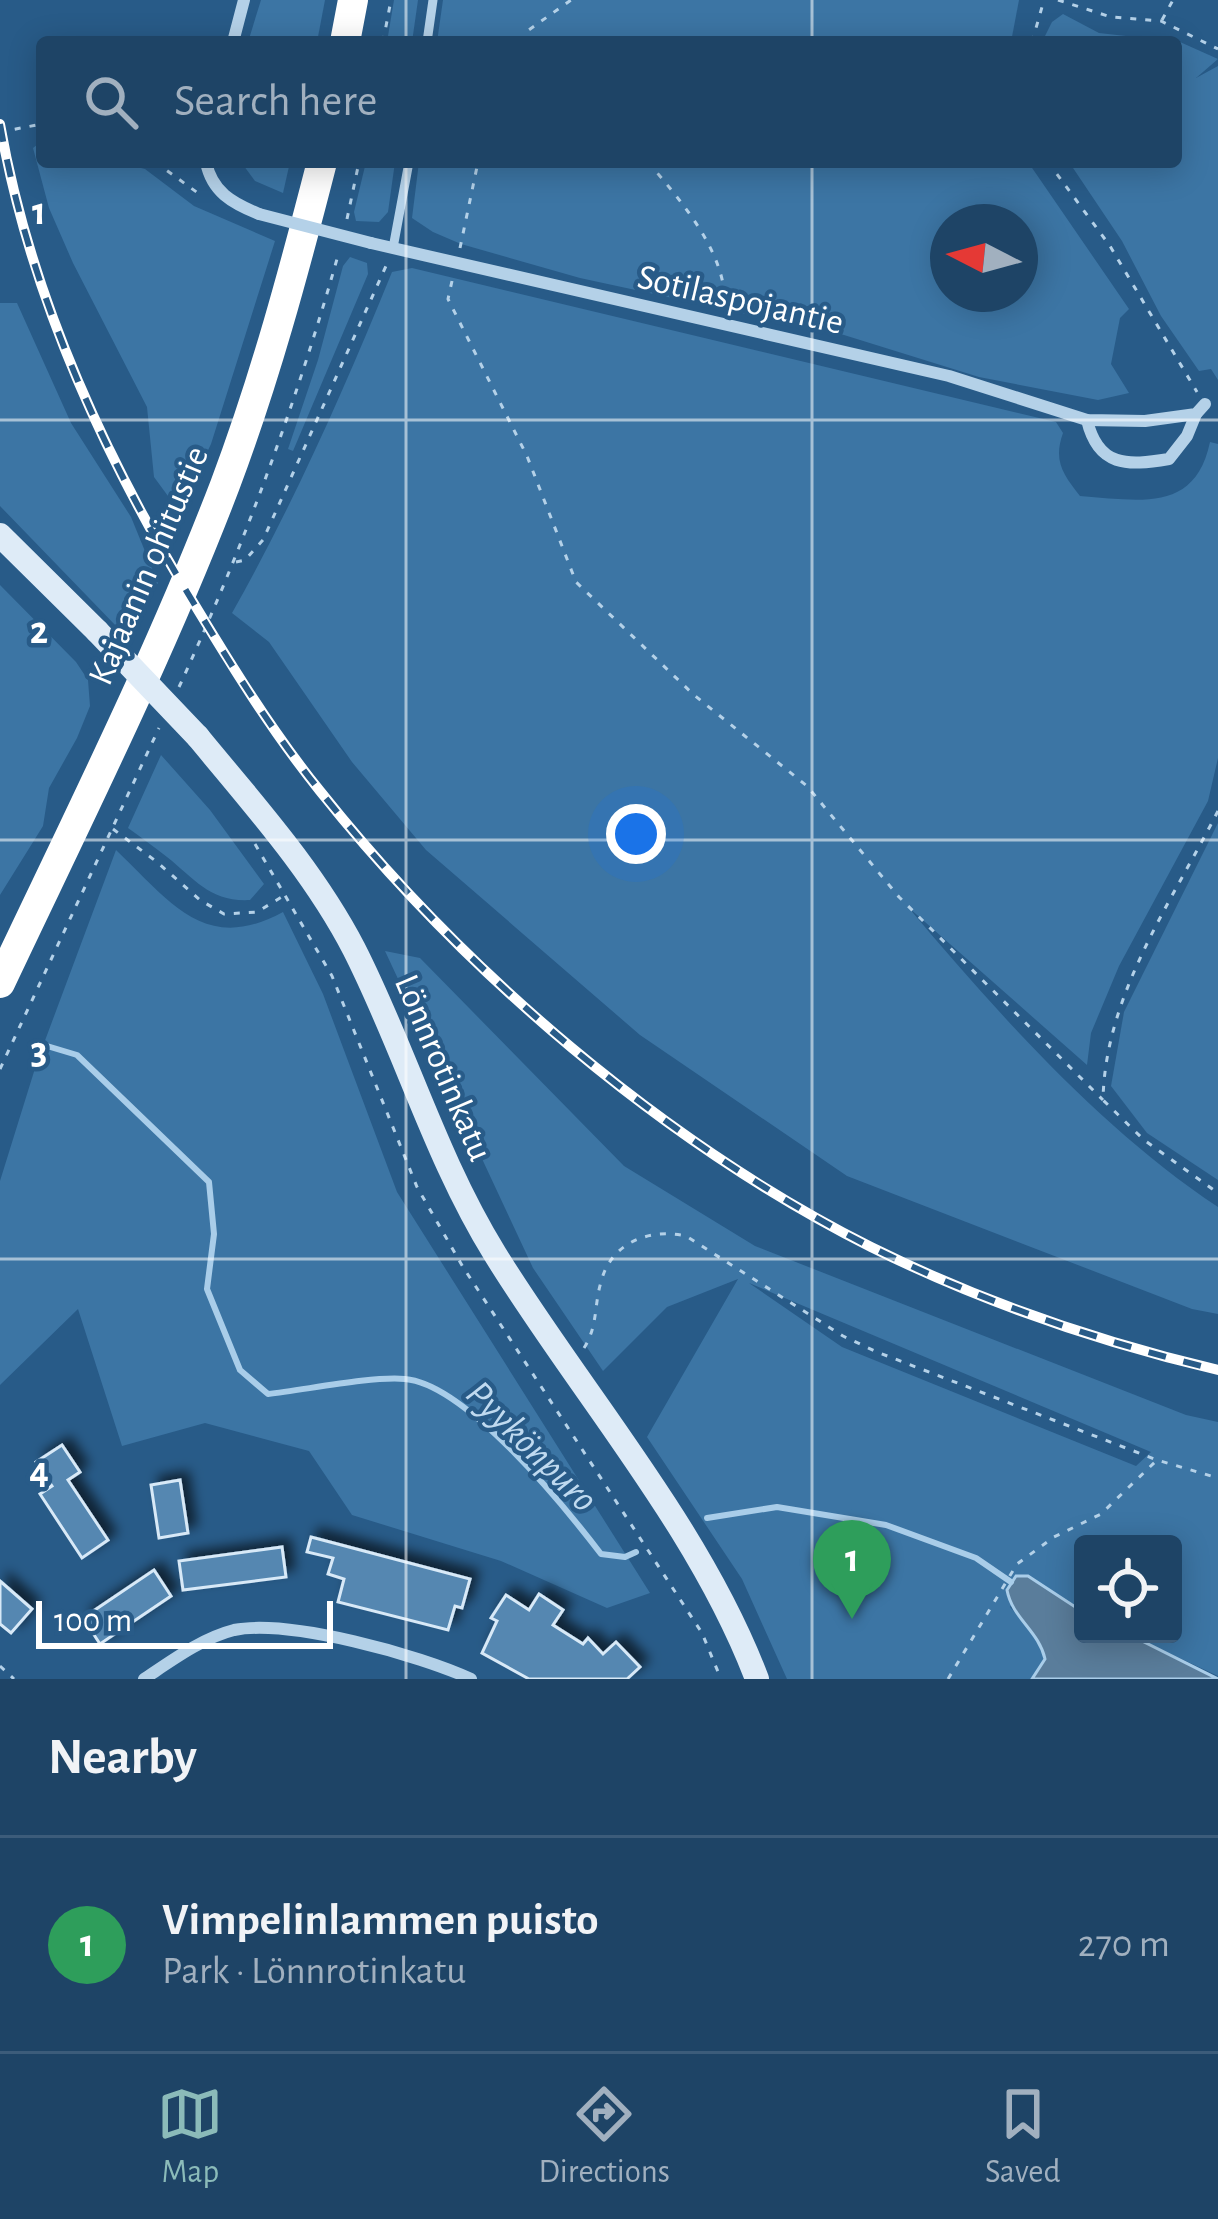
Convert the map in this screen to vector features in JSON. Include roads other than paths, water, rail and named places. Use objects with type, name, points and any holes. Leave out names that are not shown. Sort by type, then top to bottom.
[{"type":"highway","points":[[347,36],[353,0]]},
{"type":"highway","name":"Kajaanin ohitustie","points":[[0,982],[126,717],[225,484],[278,326],[320,168]]},
{"type":"street","points":[[235,36],[244,0]]},
{"type":"street","name":"Sotilaspojantie","points":[[208,168],[218,191],[259,214],[949,376],[1087,420],[1145,422],[1201,409],[1169,459],[1147,463],[1114,461],[1092,442],[1087,420]]},
{"type":"street","name":"Lönnrotinkatu","points":[[0,535],[198,737],[316,886],[353,948],[457,1186],[494,1252],[692,1552],[757,1679]]},
{"type":"street","points":[[144,1679],[200,1644],[231,1631],[262,1627],[294,1628],[471,1679]]},
{"type":"lane","points":[[428,36],[433,0]]},
{"type":"lane","points":[[393,248],[409,168]]},
{"type":"waterway","name":"Pyykönpuro","points":[[37,1043],[77,1055],[209,1182],[214,1234],[207,1289],[240,1370],[268,1394],[391,1379],[429,1386],[456,1402],[512,1451],[601,1554],[625,1557],[636,1552]]},
{"type":"waterway","name":"Pyykönpuro","points":[[707,1518],[777,1507],[886,1525],[976,1558],[1011,1582]]},
{"type":"railway","points":[[0,124],[29,247],[49,307],[97,424],[155,537],[284,743],[377,859],[438,924],[503,988],[643,1105],[794,1205],[912,1267],[998,1302],[1129,1347],[1218,1370]]},
{"type":"place","name":"Vimpelinlammen puisto","points":[[852,1619]]}]
